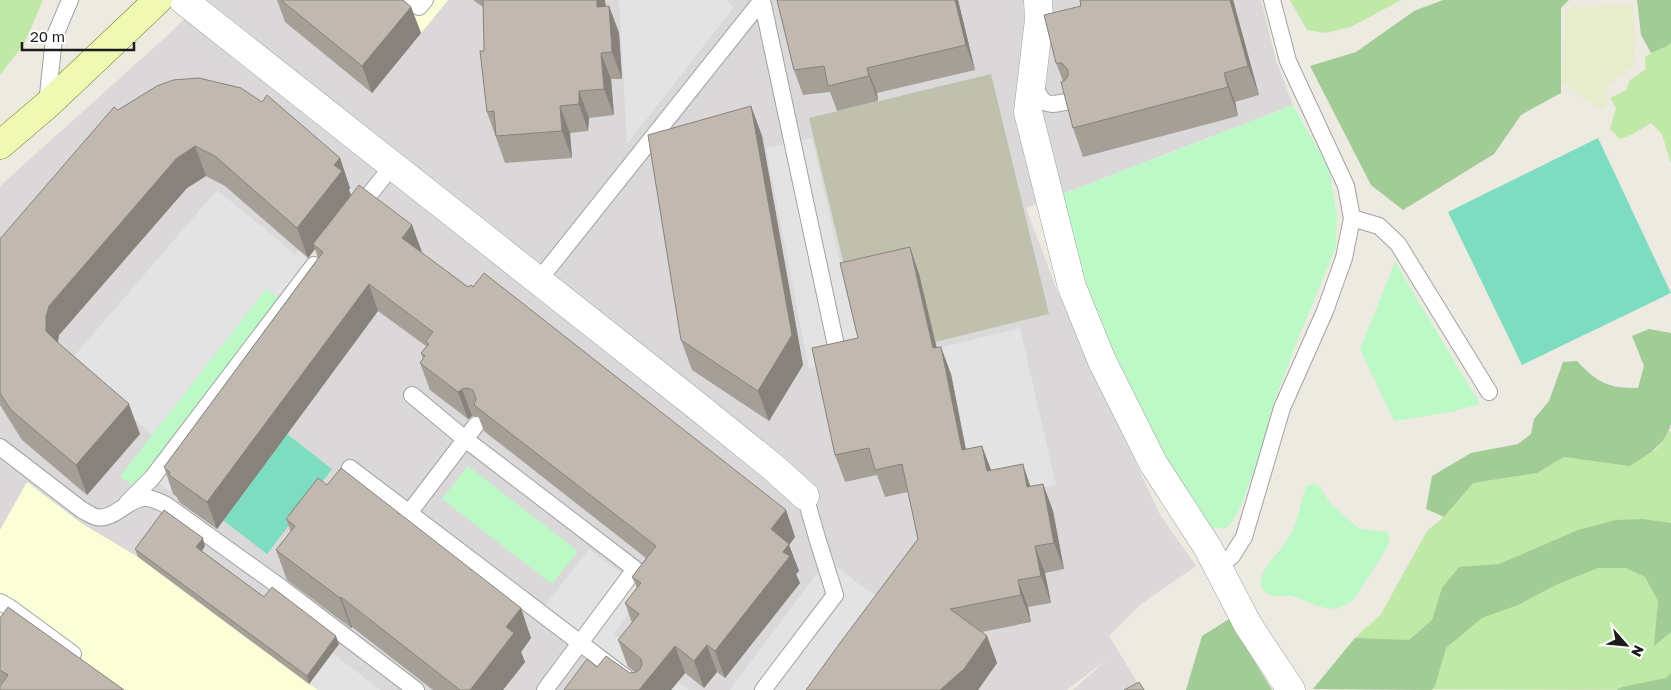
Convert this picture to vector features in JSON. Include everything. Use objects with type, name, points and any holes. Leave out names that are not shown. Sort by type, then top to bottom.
[{"type":"street","points":[[0,145],[47,105],[158,0]]},
{"type":"street","points":[[183,0],[753,451],[805,496]]},
{"type":"street","points":[[1038,0],[1040,20],[1028,112],[1072,287],[1102,361],[1153,463],[1208,548],[1248,624],[1291,690]]},
{"type":"lane","points":[[47,105],[54,38],[70,0]]},
{"type":"lane","points":[[411,0],[419,7],[425,0]]},
{"type":"lane","points":[[538,280],[762,0]]},
{"type":"lane","points":[[762,0],[838,355]]},
{"type":"lane","points":[[1218,567],[1232,556],[1244,537],[1282,408],[1325,311],[1344,258],[1352,218],[1346,186],[1288,62],[1272,0]]},
{"type":"lane","points":[[1032,81],[1041,100],[1052,105],[1069,102]]},
{"type":"lane","points":[[346,225],[393,165]]},
{"type":"lane","points":[[1352,218],[1379,226],[1398,244],[1489,392]]},
{"type":"lane","points":[[126,505],[152,478],[323,254]]},
{"type":"lane","points":[[412,395],[465,439],[635,569],[545,690]]},
{"type":"lane","points":[[408,513],[476,425]]},
{"type":"lane","points":[[0,447],[82,510],[97,518],[109,516],[140,498],[154,499],[166,505],[283,589],[416,690]]},
{"type":"lane","points":[[350,468],[642,690]]},
{"type":"lane","points":[[763,690],[836,595],[805,496]]},
{"type":"lane","points":[[0,602],[85,662]]},
{"type":"shaded area","points":[[203,0],[380,0],[421,33],[448,0],[1261,0],[1276,60],[1293,105],[1026,208],[1058,293],[1159,513],[1196,566],[1141,604],[1109,636],[1142,690],[1073,690],[1107,659],[1067,690],[318,690],[138,557],[81,523],[27,483],[0,530],[0,186],[168,35]]},
{"type":"shaded area","points":[[380,0],[448,0],[421,33]]},
{"type":"shaded area","points":[[619,0],[726,0],[734,7],[627,144]]},
{"type":"shaded area","points":[[1633,5],[1635,41],[1633,66],[1607,86],[1608,103],[1600,110],[1562,81],[1566,8]]},
{"type":"shaded area","points":[[991,74],[1049,314],[935,342],[850,290],[809,118]]},
{"type":"shaded area","points":[[812,138],[862,358],[809,369],[766,148]]},
{"type":"shaded area","points":[[350,188],[378,219],[173,494],[152,478],[281,300],[266,289],[152,435],[69,362],[217,190],[295,254]]},
{"type":"shaded area","points":[[1020,328],[1056,485],[997,498],[870,365]]},
{"type":"shaded area","points":[[27,482],[81,523],[138,557],[318,690],[0,690],[0,530]]},
{"type":"shaded area","points":[[589,549],[646,592],[614,634],[689,690],[653,690],[544,607]]},
{"type":"shaded area","points":[[827,560],[882,601],[815,690],[730,690]]},
{"type":"shaded area","points":[[332,653],[381,690],[318,690],[309,684]]},
{"type":"green space","points":[[0,0],[43,0],[24,44],[0,75]]},
{"type":"green space","points":[[1290,0],[1401,0],[1351,27],[1325,33],[1307,30]]},
{"type":"green space","points":[[1443,0],[1569,0],[1561,8],[1561,93],[1521,115],[1494,154],[1403,210],[1371,185],[1310,66],[1356,52],[1414,11]]},
{"type":"green space","points":[[1637,0],[1671,0],[1671,43],[1667,46],[1651,53],[1641,35]]},
{"type":"green space","points":[[1671,43],[1671,164],[1662,134],[1651,123],[1620,139],[1610,129],[1616,108],[1610,98],[1626,90],[1630,80],[1646,69],[1645,57]]},
{"type":"green space","points":[[1293,105],[1329,169],[1337,215],[1336,247],[1295,346],[1273,406],[1261,450],[1241,506],[1233,521],[1226,528],[1212,528],[1200,513],[1160,446],[1112,347],[1078,271],[1058,196]]},
{"type":"green space","points":[[1598,138],[1671,293],[1522,365],[1448,212]]},
{"type":"green space","points":[[1395,262],[1480,404],[1450,412],[1394,421],[1360,349]]},
{"type":"green space","points":[[266,289],[281,300],[135,488],[120,476]]},
{"type":"green space","points":[[1649,329],[1671,333],[1671,424],[1660,444],[1649,453],[1630,466],[1564,457],[1537,473],[1473,483],[1444,517],[1426,509],[1432,476],[1471,453],[1518,444],[1531,434],[1534,419],[1549,401],[1563,362],[1577,361],[1604,383],[1618,387],[1638,388],[1644,366],[1632,336]]},
{"type":"green space","points":[[1669,431],[1671,431],[1671,690],[1313,689],[1355,638],[1381,614],[1427,531],[1444,517],[1472,483],[1537,473],[1564,457],[1589,460],[1656,450]]},
{"type":"green space","points":[[287,434],[332,469],[267,554],[223,520]]},
{"type":"green space","points":[[468,466],[578,551],[552,584],[442,499]]},
{"type":"green space","points":[[1316,484],[1320,487],[1330,503],[1356,526],[1362,529],[1387,532],[1390,539],[1385,551],[1354,599],[1335,609],[1324,608],[1291,596],[1271,595],[1265,592],[1261,585],[1263,573],[1292,531],[1306,487]]},
{"type":"green space","points":[[1643,519],[1671,523],[1671,632],[1654,646],[1658,601],[1645,577],[1626,568],[1598,568],[1558,584],[1518,605],[1482,618],[1446,648],[1435,686],[1432,690],[1313,689],[1355,638],[1409,640],[1432,620],[1442,588],[1459,567],[1499,564],[1578,530],[1616,520]]},
{"type":"green space","points":[[1229,619],[1272,690],[1186,690],[1202,636]]},
{"type":"green space","points":[[1671,673],[1671,690],[1616,690],[1622,687],[1666,678]]},
{"type":"building","points":[[281,0],[403,0],[411,7],[362,66]]},
{"type":"building","points":[[483,0],[597,0],[597,7],[609,6],[612,52],[601,53],[604,89],[579,91],[579,104],[560,106],[562,131],[496,136],[494,111],[487,112],[480,51],[484,51]]},
{"type":"building","points":[[777,0],[955,0],[966,45],[867,68],[869,76],[828,86],[824,66],[794,70]]},
{"type":"building","points":[[1080,0],[1230,0],[1248,66],[1224,73],[1228,87],[1073,128],[1061,82],[1068,76],[1068,70],[1062,63],[1056,63],[1044,15],[1081,6]]},
{"type":"building","points":[[199,78],[241,88],[262,102],[267,95],[340,158],[334,165],[342,171],[297,228],[215,156],[195,146],[176,159],[49,306],[46,317],[46,331],[129,404],[76,465],[11,410],[0,393],[0,239],[114,107],[118,110],[157,86],[173,80]]},
{"type":"building","points":[[751,106],[792,335],[758,391],[681,340],[648,135]]},
{"type":"building","points":[[359,185],[412,225],[402,238],[468,287],[471,285],[473,287],[484,273],[786,510],[771,529],[789,544],[783,552],[790,556],[715,651],[707,645],[694,661],[675,646],[639,690],[564,690],[587,659],[597,667],[606,656],[630,673],[640,669],[641,659],[618,640],[639,614],[625,603],[641,583],[632,577],[656,546],[474,405],[476,399],[473,390],[467,388],[458,392],[420,363],[425,356],[421,353],[429,344],[426,341],[433,332],[369,284],[207,502],[169,475],[170,473],[164,467],[323,252],[313,244]]},
{"type":"building","points":[[910,247],[933,348],[941,347],[962,450],[982,446],[987,471],[1023,464],[1027,487],[1043,484],[1054,543],[1035,546],[1041,576],[1018,580],[1021,595],[950,609],[987,636],[964,669],[940,690],[806,690],[918,539],[902,464],[875,470],[869,448],[835,455],[812,348],[858,338],[840,263]]},
{"type":"building","points":[[341,468],[521,608],[506,627],[514,633],[470,690],[460,690],[341,597],[276,550],[295,526],[286,519],[318,478],[327,485]]},
{"type":"building","points":[[164,510],[203,538],[196,547],[264,597],[272,587],[336,636],[307,676],[135,549]]},
{"type":"building","points":[[8,607],[124,690],[0,690],[0,686],[8,675],[0,670],[0,618]]},
{"type":"building","points":[[1139,682],[1144,690],[1124,690]]}]
